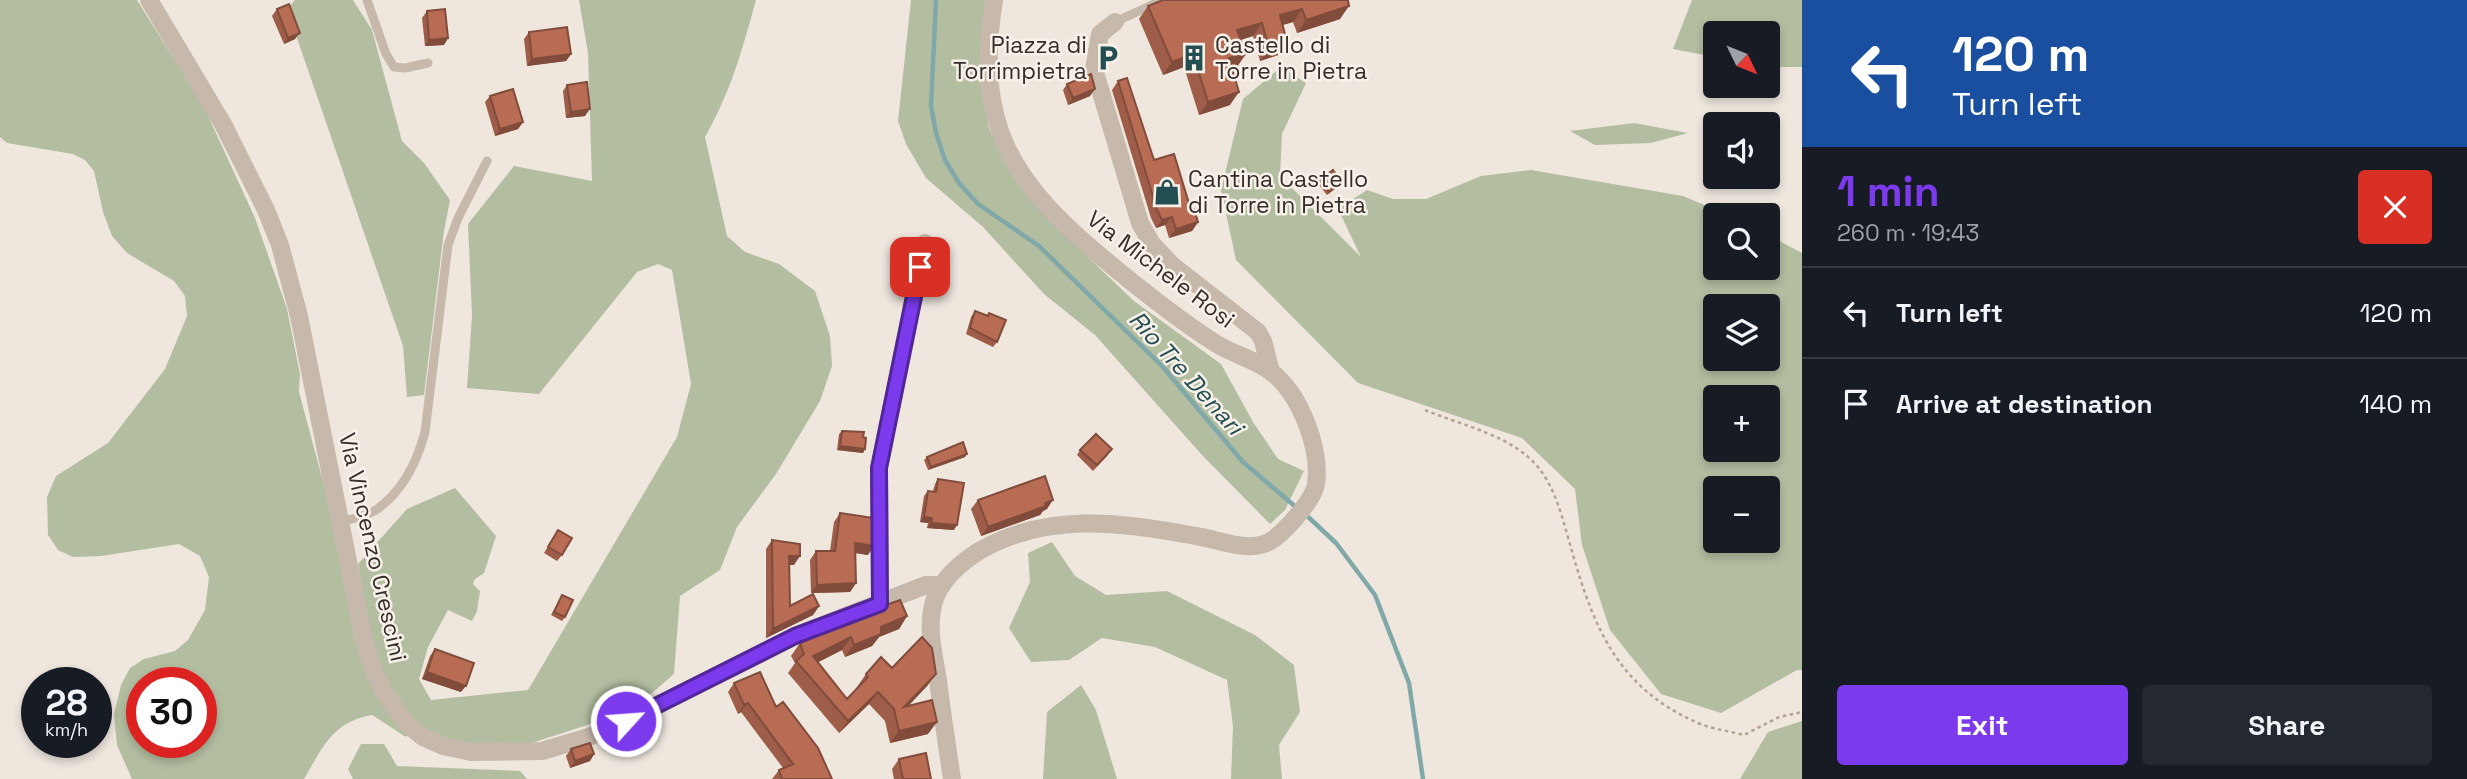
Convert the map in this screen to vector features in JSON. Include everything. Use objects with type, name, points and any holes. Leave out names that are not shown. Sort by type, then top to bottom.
[{"type":"street","name":"Via Vincenzo Crescini","points":[[149,0],[223,124],[280,245],[299,316],[364,641],[384,692],[396,711],[416,732],[437,744],[462,750],[501,753],[542,751],[589,737],[626,721],[795,636],[926,585],[942,585]]},
{"type":"street","name":"Via Michele Rosi","points":[[952,779],[931,632],[933,604],[942,585],[969,559],[997,543],[1028,532],[1063,525],[1115,523],[1246,545],[1261,545],[1275,537],[1307,505],[1316,481],[1311,435],[1298,406],[1271,372],[1219,346],[1141,290],[1068,229],[1025,180],[1004,142],[988,82],[988,46],[995,0]]},
{"type":"street","points":[[1115,22],[1100,34],[1094,69],[1140,223],[1152,244],[1172,265],[1254,327],[1263,341],[1271,372]]},
{"type":"street","points":[[880,604],[879,468],[925,243]]},
{"type":"lane","points":[[367,0],[386,54],[394,67],[405,68],[428,63]]},
{"type":"lane","points":[[1115,22],[1163,0]]},
{"type":"lane","points":[[339,522],[376,510],[405,480],[418,456],[425,432],[448,245],[458,218],[487,161]]},
{"type":"path","points":[[1425,410],[1515,446],[1541,471],[1561,513],[1583,591],[1598,629],[1623,668],[1644,689],[1668,708],[1700,724],[1744,735],[1779,717],[1802,712]]},
{"type":"green space","points":[[0,0],[137,0],[204,107],[255,218],[287,309],[300,374],[299,392],[332,515],[354,637],[365,666],[409,731],[406,737],[372,715],[358,718],[338,730],[323,747],[304,779],[132,779],[117,745],[114,714],[126,676],[126,758],[217,758],[217,667],[132,667],[144,659],[175,651],[188,640],[205,610],[209,577],[200,556],[179,544],[101,556],[73,557],[58,550],[48,535],[47,497],[56,476],[108,443],[165,369],[187,316],[185,296],[174,281],[127,253],[112,236],[103,212],[94,171],[85,160],[73,154],[7,143],[0,137]]},
{"type":"green space","points":[[295,0],[353,0],[372,30],[402,141],[424,163],[450,200],[424,395],[407,397],[403,346],[287,9]]},
{"type":"green space","points":[[579,0],[756,0],[729,87],[705,137],[727,236],[745,252],[779,264],[815,291],[830,336],[832,366],[820,401],[776,474],[737,527],[720,570],[680,596],[674,674],[631,711],[516,748],[463,745],[422,733],[399,709],[373,659],[358,564],[407,509],[455,488],[496,536],[484,573],[475,579],[473,584],[480,591],[477,611],[472,621],[448,610],[428,647],[419,679],[431,700],[528,690],[677,437],[691,384],[672,270],[658,264],[637,272],[539,394],[467,388],[472,316],[468,224],[514,166],[592,181],[588,53]]},
{"type":"green space","points":[[911,0],[985,0],[979,75],[989,128],[1004,160],[1025,193],[1051,222],[1134,301],[1221,364],[1253,422],[1278,459],[1304,471],[1285,510],[1270,524],[1202,455],[1095,335],[1044,294],[983,227],[926,178],[906,144],[898,121]]},
{"type":"green space","points":[[1692,0],[1802,0],[1802,67],[1780,67],[1780,21],[1703,21],[1703,55],[1673,49]]},
{"type":"green space","points":[[1281,67],[1306,83],[1282,134],[1280,176],[1361,257],[1338,209],[1367,190],[1393,199],[1426,199],[1481,176],[1531,170],[1683,196],[1703,204],[1703,280],[1780,280],[1780,241],[1802,253],[1802,670],[1797,670],[1721,713],[1661,694],[1610,630],[1582,545],[1575,489],[1522,438],[1358,383],[1236,260],[1221,190],[1243,99]]},
{"type":"green space","points":[[1634,123],[1688,133],[1651,143],[1595,145],[1570,131]]},
{"type":"green space","points":[[1052,542],[1075,576],[1106,595],[1167,591],[1255,635],[1294,665],[1300,712],[1279,745],[1282,779],[1231,779],[1233,726],[1227,680],[1155,647],[1102,638],[1069,660],[1031,662],[1009,628],[1030,582],[1028,553]]},
{"type":"green space","points":[[1081,685],[1096,710],[1117,779],[1043,779],[1047,712]]},
{"type":"green space","points":[[1802,721],[1802,779],[1740,779],[1768,732]]},
{"type":"green space","points":[[361,744],[384,744],[397,766],[520,771],[527,779],[353,779],[348,769]]},
{"type":"building","name":"Castello di Torre in Pietra","points":[[1163,0],[1348,0],[1349,6],[1306,20],[1302,9],[1280,15],[1287,42],[1269,48],[1262,23],[1237,30],[1246,54],[1229,58],[1239,92],[1208,102],[1193,54],[1172,62],[1148,6]]},
{"type":"building","points":[[289,4],[300,33],[288,38],[277,9]]},
{"type":"building","points":[[445,9],[448,38],[429,40],[427,11]]},
{"type":"building","points":[[567,27],[571,54],[532,59],[529,32]]},
{"type":"building","points":[[1091,74],[1095,89],[1073,98],[1067,84]]},
{"type":"building","points":[[1127,78],[1154,160],[1174,154],[1191,210],[1194,209],[1198,222],[1176,229],[1172,217],[1162,220],[1157,210],[1118,81]]},
{"type":"building","points":[[587,82],[590,109],[571,112],[567,85]]},
{"type":"building","points":[[513,89],[523,122],[500,129],[490,96]]},
{"type":"building","points":[[1333,170],[1342,182],[1329,192],[1320,180]]},
{"type":"building","points":[[975,311],[1006,320],[997,342],[970,328]]},
{"type":"building","points":[[842,431],[864,432],[865,449],[840,446]]},
{"type":"building","points":[[1096,434],[1112,449],[1097,465],[1080,450]]},
{"type":"building","points":[[963,442],[967,454],[931,467],[927,457]]},
{"type":"building","points":[[1045,476],[1053,500],[1045,503],[1046,506],[988,527],[978,500]]},
{"type":"building","points":[[938,479],[964,483],[957,525],[931,523],[932,518],[924,517],[928,491],[936,492]]},
{"type":"building","points":[[840,513],[874,518],[874,546],[855,543],[856,583],[817,585],[816,551],[835,551]]},
{"type":"building","points":[[558,530],[572,538],[562,555],[548,547]]},
{"type":"building","points":[[772,540],[800,544],[800,556],[789,556],[790,606],[813,594],[819,606],[773,629]]},
{"type":"building","points":[[562,595],[573,600],[565,617],[554,612]]},
{"type":"building","points":[[900,600],[907,616],[881,627],[881,634],[854,645],[851,637],[813,656],[847,699],[868,677],[866,674],[881,657],[892,668],[922,637],[932,648],[936,674],[904,707],[932,700],[937,722],[899,731],[894,709],[878,692],[848,721],[796,661],[804,654],[800,643],[846,624],[844,620]]},
{"type":"building","points":[[435,649],[474,663],[466,686],[427,672]]},
{"type":"building","points":[[760,672],[776,707],[783,702],[818,748],[832,779],[782,779],[779,770],[793,764],[748,703],[744,705],[734,683]]},
{"type":"building","points":[[590,743],[594,754],[575,761],[571,749]]},
{"type":"building","points":[[926,753],[931,779],[903,779],[899,759]]},
{"type":"waterway","name":"Rio Tre Denari","points":[[936,0],[931,106],[945,160],[959,183],[978,204],[1039,246],[1162,366],[1243,462],[1297,508]]},
{"type":"waterway","name":"Rio Tre Denari","points":[[1304,513],[1336,543],[1375,595],[1409,683],[1423,779]]},
{"type":"place","name":"Piazza di Torrimpietra","points":[[1108,58]]},
{"type":"place","name":"Castello di Torre in Pietra","points":[[1194,58]]},
{"type":"place","name":"Cantina Castello di Torre in Pietra","points":[[1167,192]]},
{"type":"route","points":[[626,721],[795,636],[880,604],[879,468],[920,267]]}]
